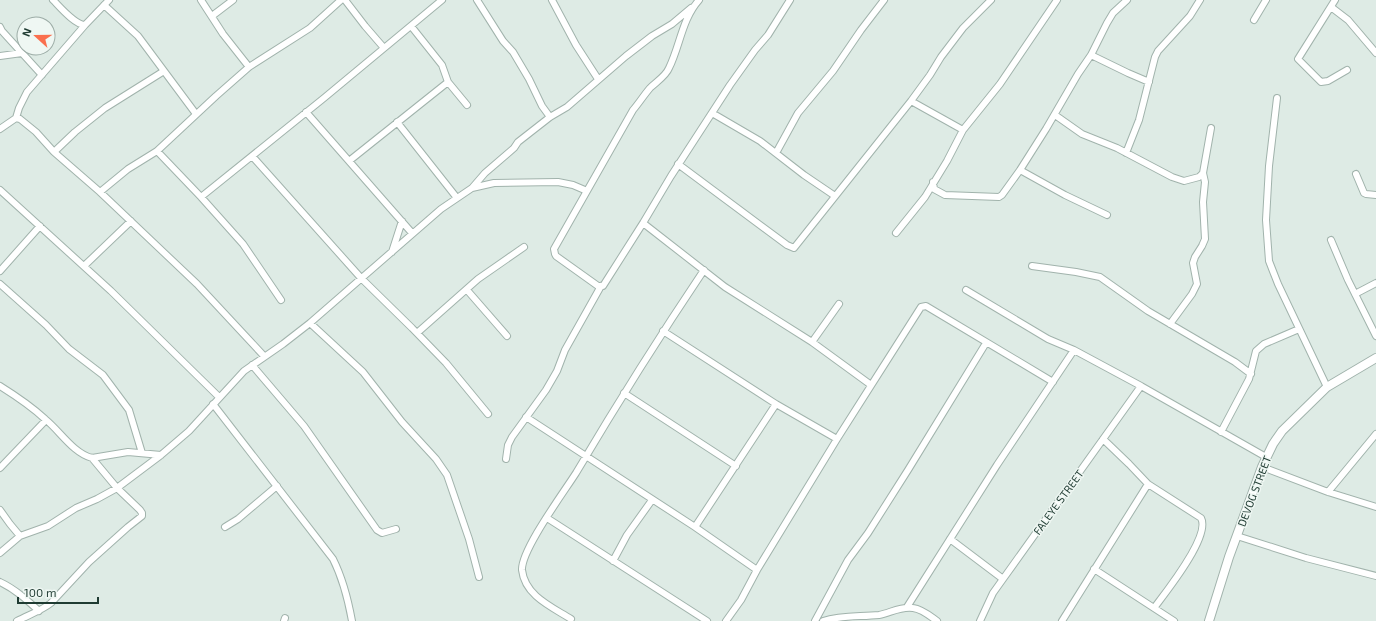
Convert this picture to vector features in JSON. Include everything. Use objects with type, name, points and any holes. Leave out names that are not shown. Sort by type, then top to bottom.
[{"type":"street","points":[[53,0],[74,20],[81,25],[85,25]]},
{"type":"street","points":[[0,129],[16,118],[27,92],[85,25],[109,0]]},
{"type":"street","points":[[201,0],[223,34],[249,67]]},
{"type":"street","points":[[212,16],[233,0]]},
{"type":"street","points":[[100,192],[128,169],[157,151],[249,67],[310,28],[341,0]]},
{"type":"street","points":[[345,0],[384,48]]},
{"type":"street","points":[[201,197],[442,0]]},
{"type":"street","points":[[477,0],[503,41],[513,52],[529,79],[542,106],[550,117]]},
{"type":"street","points":[[552,0],[576,45],[598,79]]},
{"type":"street","points":[[0,553],[20,536],[48,526],[76,508],[118,488],[161,455],[189,431],[244,371],[310,323],[412,233],[441,209],[472,188],[485,173],[514,148],[518,142],[550,117],[567,107],[598,79],[652,36],[672,24],[699,0]]},
{"type":"street","points":[[506,459],[508,444],[546,390],[557,371],[565,350],[601,286],[603,286],[678,164],[734,79],[768,35],[790,0]]},
{"type":"street","points":[[776,153],[798,113],[834,71],[861,30],[884,0]]},
{"type":"street","points":[[678,164],[787,245],[794,248],[911,101],[963,28],[991,0]]},
{"type":"street","points":[[896,233],[925,197],[947,161],[963,130],[1000,84],[1057,0]]},
{"type":"street","points":[[933,182],[934,189],[945,195],[999,197],[1020,170],[1055,115],[1078,74],[1091,55],[1109,19],[1113,13],[1127,0]]},
{"type":"street","points":[[1126,153],[1139,120],[1155,57],[1158,51],[1190,16],[1200,0]]},
{"type":"street","points":[[1254,20],[1266,0]]},
{"type":"street","points":[[1335,0],[1298,59],[1321,82],[1328,81],[1347,70]]},
{"type":"street","points":[[104,5],[138,36],[196,114]]},
{"type":"street","points":[[601,286],[598,286],[554,254],[554,249],[633,110],[649,90],[669,70],[678,48],[682,31],[694,6]]},
{"type":"street","points":[[1331,7],[1348,20],[1376,53]]},
{"type":"street","points":[[672,24],[682,31]]},
{"type":"street","points":[[410,26],[442,65],[448,82],[467,105]]},
{"type":"street","points":[[1,31],[16,47]]},
{"type":"street","points":[[0,56],[16,54]]},
{"type":"street","points":[[1091,55],[1149,82]]},
{"type":"street","points":[[25,56],[42,75]]},
{"type":"street","points":[[54,152],[75,132],[105,108],[164,71]]},
{"type":"street","points":[[349,161],[448,82]]},
{"type":"street","points":[[1277,98],[1269,166],[1266,220],[1267,251],[1269,261],[1278,284],[1327,387]]},
{"type":"street","points":[[911,101],[963,130]]},
{"type":"street","points":[[306,112],[412,233]]},
{"type":"street","points":[[712,113],[760,141],[804,175],[835,196]]},
{"type":"street","points":[[1055,115],[1078,132],[1126,153],[1178,179],[1184,181],[1194,179],[1203,173]]},
{"type":"street","points":[[16,118],[20,119],[36,132],[54,152],[100,192],[198,284],[264,356]]},
{"type":"street","points":[[397,122],[457,198]]},
{"type":"street","points":[[1170,324],[1192,294],[1197,284],[1194,259],[1205,239],[1203,202],[1205,182],[1203,173],[1211,128]]},
{"type":"street","points":[[157,151],[243,244],[281,300]]},
{"type":"street","points":[[252,156],[361,278],[446,363],[488,414]]},
{"type":"street","points":[[1020,170],[1065,195],[1107,215]]},
{"type":"street","points":[[1356,174],[1364,193],[1376,194]]},
{"type":"street","points":[[472,188],[494,183],[558,182],[573,185],[587,191]]},
{"type":"street","points":[[0,190],[84,266],[219,397]]},
{"type":"street","points":[[84,266],[131,221]]},
{"type":"street","points":[[392,252],[402,221]]},
{"type":"street","points":[[643,223],[725,287],[812,342],[871,385]]},
{"type":"street","points":[[0,271],[40,226]]},
{"type":"street","points":[[1331,240],[1376,336]]},
{"type":"street","points":[[417,333],[498,264],[524,247]]},
{"type":"street","points":[[1032,266],[1100,277],[1148,311],[1235,362],[1251,374]]},
{"type":"street","points":[[572,620],[539,599],[525,583],[522,569],[523,561],[530,544],[624,392],[704,270]]},
{"type":"street","points":[[0,284],[69,349],[103,375],[129,410],[142,453]]},
{"type":"street","points":[[1355,294],[1376,284]]},
{"type":"street","points":[[467,290],[508,336]]},
{"type":"street","points":[[966,290],[1048,338],[1074,350],[1141,386],[1266,457]]},
{"type":"street","points":[[812,342],[839,304]]},
{"type":"street","points":[[726,621],[741,600],[837,439],[921,308],[926,306],[1053,382]]},
{"type":"street","points":[[310,323],[363,372],[402,422],[436,459],[447,475],[469,539],[479,577]]},
{"type":"street","points":[[1221,432],[1251,374],[1254,355],[1260,347],[1299,329]]},
{"type":"street","points":[[663,332],[776,404],[837,439]]},
{"type":"street","points":[[814,621],[848,560],[868,533],[986,343]]},
{"type":"street","points":[[907,607],[1074,350]]},
{"type":"street","name":"DEVOG STREET","points":[[1209,621],[1262,467],[1266,457],[1282,431],[1327,387],[1376,358]]},
{"type":"street","points":[[252,365],[304,426],[376,530],[382,533],[396,529]]},
{"type":"street","points":[[0,386],[22,399],[79,452],[92,458],[142,513],[142,516],[89,562],[44,609],[18,621]]},
{"type":"street","name":"FALEYE STREET","points":[[980,621],[993,593],[1141,386]]},
{"type":"street","points":[[624,392],[736,466]]},
{"type":"street","points":[[213,404],[333,559],[341,575],[352,621]]},
{"type":"street","points":[[695,527],[776,404]]},
{"type":"street","points":[[526,417],[695,527],[758,570]]},
{"type":"street","points":[[0,468],[46,420]]},
{"type":"street","points":[[1328,492],[1376,434]]},
{"type":"street","points":[[1103,440],[1148,484],[1201,518],[1203,522],[1203,531],[1190,557],[1154,608]]},
{"type":"street","points":[[92,458],[128,452],[161,455]]},
{"type":"street","points":[[1262,467],[1328,492],[1376,507]]},
{"type":"street","points":[[1062,621],[1148,484]]},
{"type":"street","points":[[225,527],[238,519],[277,486]]},
{"type":"street","points":[[613,561],[627,535],[652,500]]},
{"type":"street","points":[[0,510],[20,536]]},
{"type":"street","points":[[547,518],[707,621]]},
{"type":"street","points":[[1237,536],[1306,558],[1376,576]]},
{"type":"street","points":[[950,539],[1003,579]]},
{"type":"street","points":[[1094,569],[1174,621]]},
{"type":"street","points":[[0,582],[25,598],[39,611]]},
{"type":"street","points":[[823,621],[835,618],[880,615],[907,607],[920,610],[937,621]]}]
